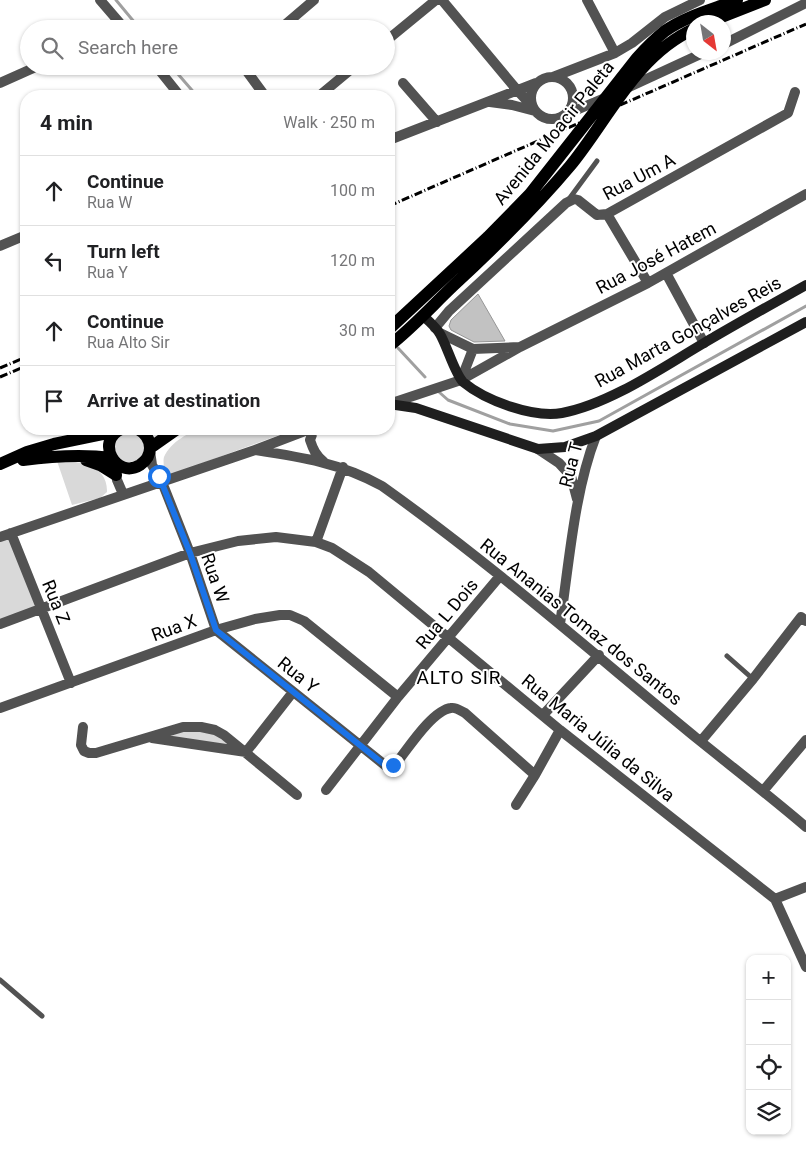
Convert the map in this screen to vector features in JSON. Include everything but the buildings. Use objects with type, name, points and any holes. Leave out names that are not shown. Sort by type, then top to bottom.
[{"type":"main road","name":"Avenida Moacir Paleta","points":[[395,323],[488,237],[530,194],[637,58],[652,42],[667,30],[684,21],[737,0]]},
{"type":"main road","points":[[727,15],[765,0]]},
{"type":"main road","name":"Avenida Moacir Paleta","points":[[395,340],[514,229],[571,164],[642,69],[668,45],[686,34]]},
{"type":"main road","points":[[3,463],[27,452],[96,435]]},
{"type":"main road","points":[[112,435],[108,447],[112,460]]},
{"type":"main road","points":[[145,435],[150,450]]},
{"type":"main road","points":[[3,463],[72,455],[112,460],[124,468],[131,468],[143,463],[150,450],[169,435]]},
{"type":"main road","points":[[72,455],[100,465],[116,477]]},
{"type":"street","points":[[100,0],[117,20]]},
{"type":"street","points":[[291,20],[314,0]]},
{"type":"street","points":[[395,34],[436,0]]},
{"type":"street","points":[[442,0],[540,116],[554,120],[662,74],[689,60]]},
{"type":"street","points":[[587,0],[615,53]]},
{"type":"street","points":[[395,138],[489,102],[547,77],[615,53],[632,43],[665,18],[700,0]]},
{"type":"street","points":[[731,40],[806,3]]},
{"type":"street","points":[[0,83],[20,74]]},
{"type":"street","points":[[163,75],[175,90]]},
{"type":"street","points":[[250,75],[261,90]]},
{"type":"street","points":[[326,90],[344,75]]},
{"type":"street","points":[[554,76],[567,82],[571,88],[573,102],[566,114]]},
{"type":"street","points":[[403,83],[437,122]]},
{"type":"street","points":[[533,108],[530,97],[536,83]]},
{"type":"street","name":"Rua Um A","points":[[566,203],[574,199],[578,200],[597,215],[607,214],[788,113],[795,92]]},
{"type":"street","points":[[489,102],[533,108]]},
{"type":"street","name":"Rua José Hatem","points":[[395,402],[461,380],[520,347],[648,283],[806,194]]},
{"type":"street","points":[[437,330],[449,311],[566,203]]},
{"type":"street","points":[[607,214],[648,283]]},
{"type":"street","points":[[0,246],[20,238]]},
{"type":"street","points":[[666,273],[704,343]]},
{"type":"street","name":"Rua Marta Gonçalves Reis","points":[[461,380],[496,401],[534,412],[561,413],[594,403],[649,376],[806,285]]},
{"type":"street","points":[[422,315],[437,330],[461,380]]},
{"type":"street","points":[[395,405],[416,408],[538,449],[565,448],[596,436],[806,322]]},
{"type":"street","name":"Rua José Hatem","points":[[437,330],[473,349],[520,347]]},
{"type":"street","points":[[461,380],[473,349]]},
{"type":"street","points":[[0,537],[294,435]]},
{"type":"street","points":[[312,435],[310,440],[313,449],[324,462]]},
{"type":"street","name":"Rua T","points":[[560,624],[578,502],[587,457],[596,436]]},
{"type":"street","name":"Rua T","points":[[538,449],[559,463],[571,476],[578,502]]},
{"type":"street","points":[[150,450],[154,470],[162,482]]},
{"type":"street","name":"Rua Ananias Tomaz dos Santos","points":[[255,450],[303,457],[343,467],[382,486],[599,655],[700,741],[806,827]]},
{"type":"street","points":[[112,460],[123,494]]},
{"type":"street","points":[[316,542],[343,467]]},
{"type":"street","points":[[103,502],[113,494],[116,477]]},
{"type":"street","name":"Rua W","points":[[162,482],[190,553],[216,630]]},
{"type":"street","name":"Rua Z","points":[[11,533],[71,683]]},
{"type":"street","name":"Rua Maria Júlia da Silva","points":[[0,624],[190,553],[238,541],[276,537],[316,542],[332,548],[368,572],[560,730],[775,899],[806,967]]},
{"type":"street","name":"Rua L Dois","points":[[326,790],[398,697],[500,576]]},
{"type":"street","name":"Rua X","points":[[0,708],[216,630],[273,616],[290,616],[304,621],[398,697]]},
{"type":"street","points":[[700,741],[803,619]]},
{"type":"street","name":"Rua Y","points":[[216,630],[386,766],[393,765],[433,719],[450,708],[456,708],[465,713],[535,775]]},
{"type":"street","points":[[544,715],[599,655]]},
{"type":"street","points":[[246,752],[293,692]]},
{"type":"street","points":[[83,727],[81,745],[84,751],[89,753],[96,753],[183,727],[201,727],[215,730],[246,752],[297,795]]},
{"type":"street","points":[[516,804],[535,775],[560,730]]},
{"type":"street","points":[[150,738],[246,752]]},
{"type":"street","points":[[763,791],[806,740]]},
{"type":"street","points":[[775,899],[806,887]]},
{"type":"lane","points":[[566,203],[597,162]]},
{"type":"lane","points":[[727,656],[753,679]]},
{"type":"lane","points":[[0,980],[42,1016]]},
{"type":"shaded area","points":[[120,435],[139,435],[146,443],[143,459],[122,464],[112,444]]},
{"type":"shaded area","points":[[187,435],[280,435],[170,475],[164,469],[164,458],[171,447]]},
{"type":"shaded area","points":[[57,461],[82,463],[97,470],[103,475],[107,492],[100,498],[72,505]]},
{"type":"shaded area","points":[[11,533],[41,610],[0,624],[0,537]]},
{"type":"shaded area","points":[[175,731],[215,732],[238,749],[164,735]]},
{"type":"waterway","points":[[116,0],[133,20]]},
{"type":"waterway","points":[[179,75],[192,90]]},
{"type":"waterway","points":[[439,392],[448,400],[510,424],[553,431],[599,421],[806,306]]},
{"type":"waterway","points":[[398,348],[425,377]]},
{"type":"railway","points":[[395,203],[806,24]]},
{"type":"railway","points":[[0,368],[20,360]]},
{"type":"railway","points":[[0,377],[20,369]]},
{"type":"district","name":"ALTO SIR","points":[[459,677]]},
{"type":"route","points":[[159,476],[190,553],[216,630],[386,766],[393,765]]}]
